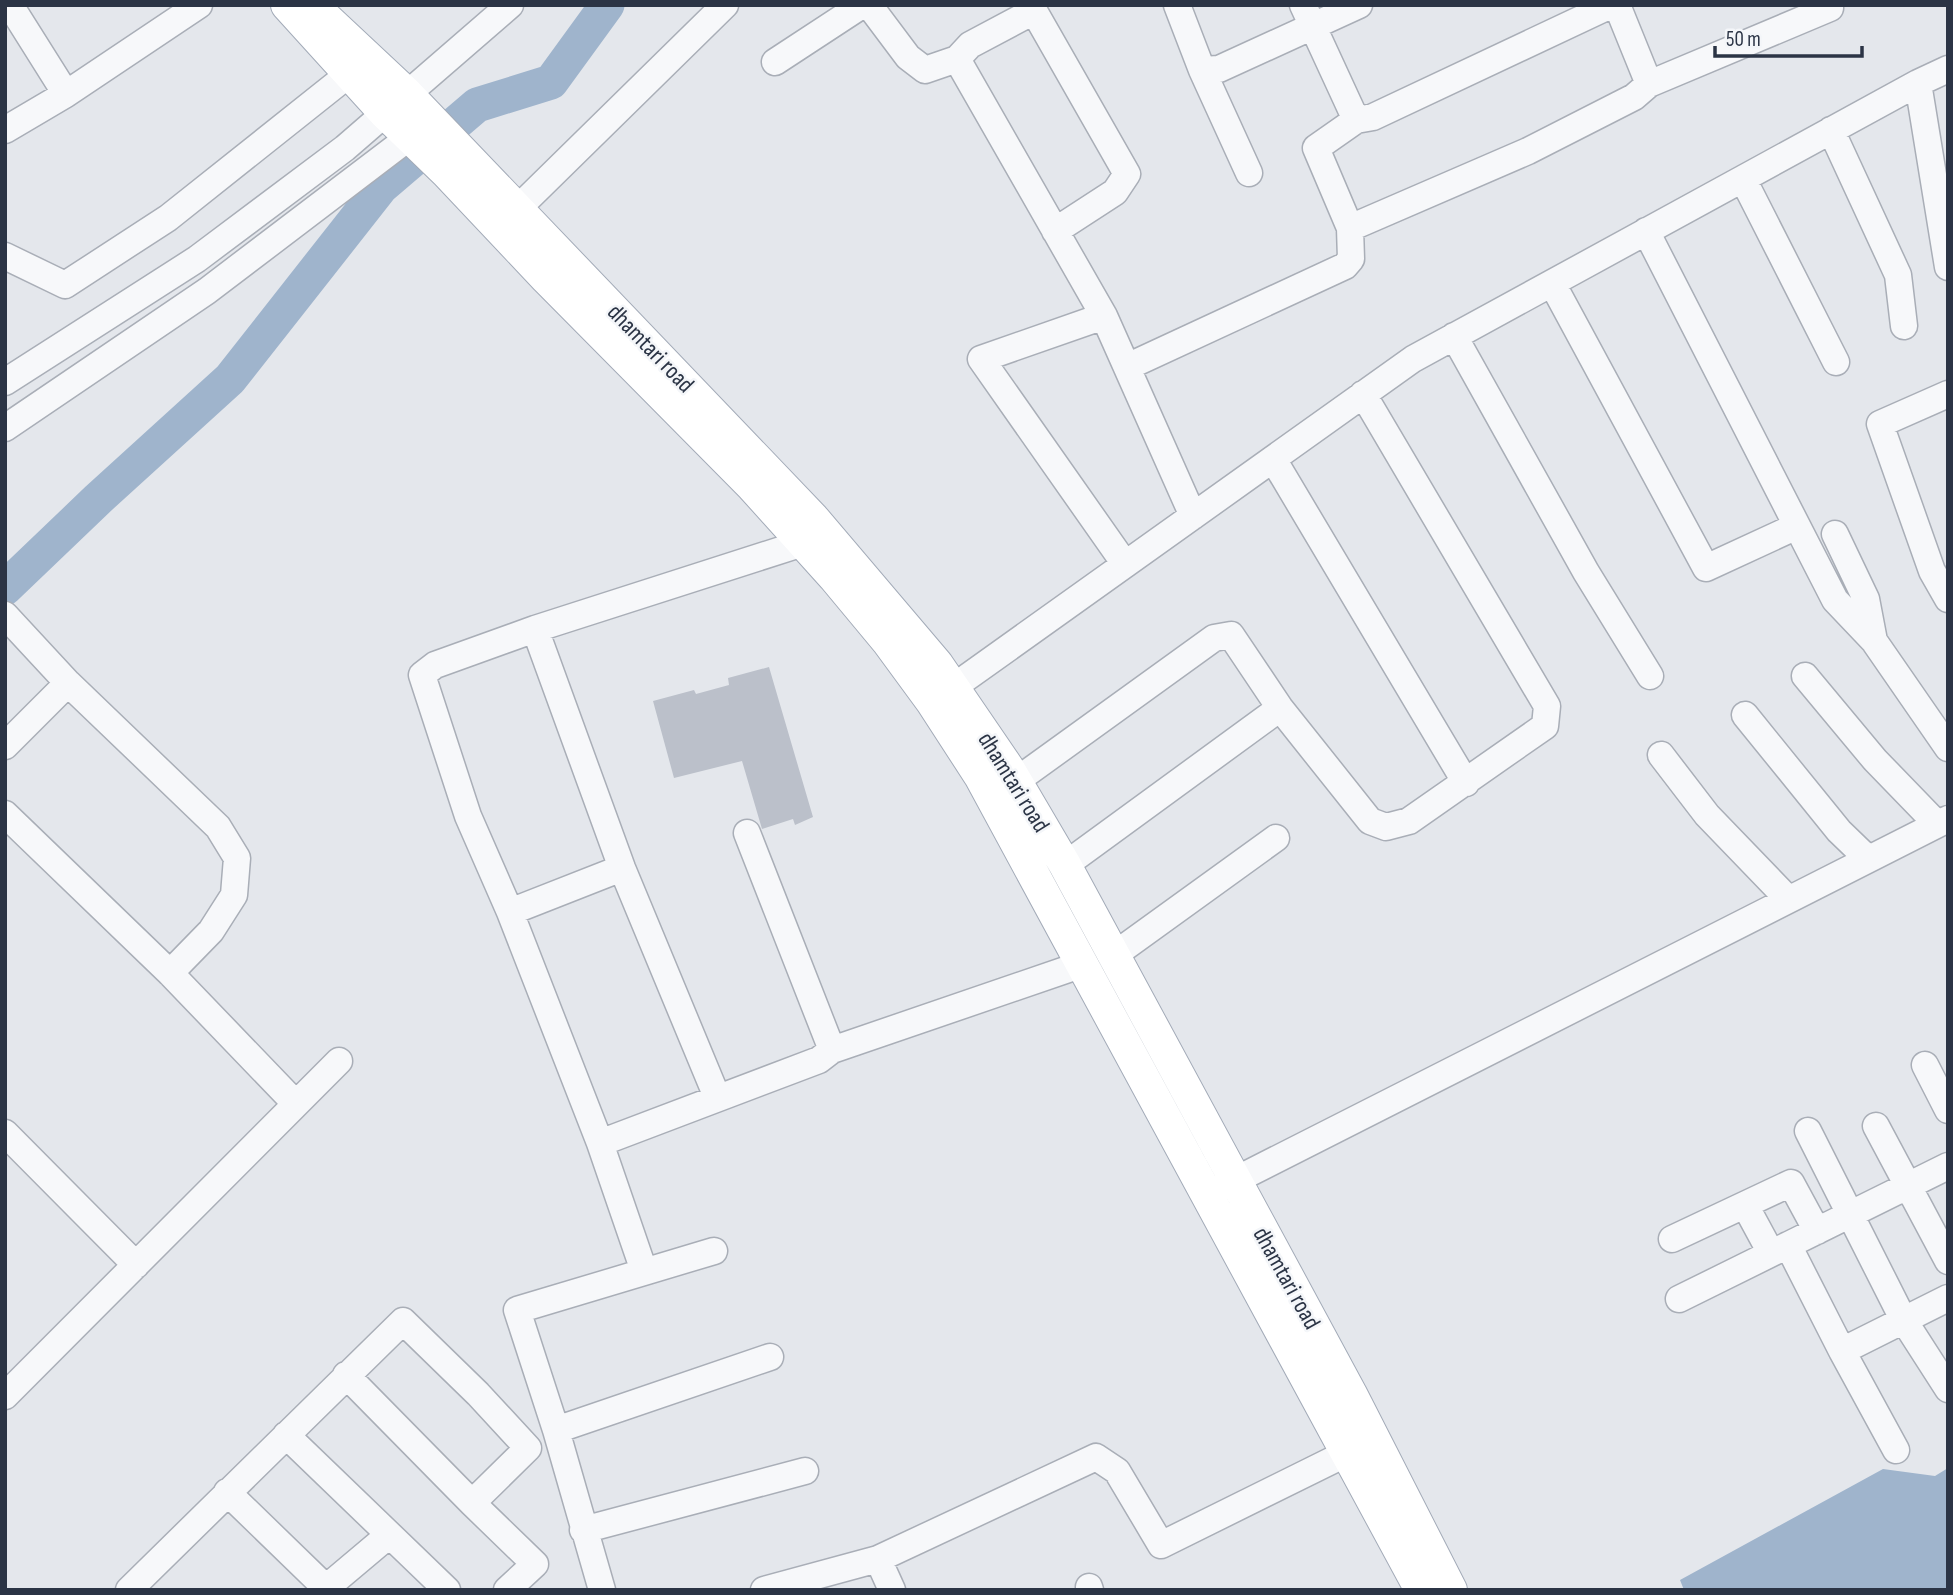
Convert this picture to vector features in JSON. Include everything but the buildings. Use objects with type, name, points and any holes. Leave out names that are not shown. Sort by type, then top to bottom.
[{"type":"main road","points":[[287,5],[349,74],[396,104]]},
{"type":"main road","points":[[319,8],[396,104],[508,219],[752,486],[888,642],[943,695],[980,776],[1083,964],[1220,1187],[1347,1453],[1421,1590]]},
{"type":"main road","name":"dhamtari road","points":[[508,219],[813,519],[937,664],[943,695],[1016,781],[1065,865],[1112,953],[1220,1187],[1351,1394],[1451,1590]]},
{"type":"street","points":[[10,5],[66,94]]},
{"type":"street","points":[[5,130],[66,94],[199,5]]},
{"type":"street","points":[[5,382],[197,260],[345,148],[510,5]]},
{"type":"street","points":[[508,219],[725,5]]},
{"type":"street","points":[[775,62],[862,5]]},
{"type":"street","points":[[869,5],[908,57],[925,70],[957,58],[970,45],[1034,11],[1126,174],[1115,192],[1055,231]]},
{"type":"street","points":[[1177,5],[1202,70],[1249,173]]},
{"type":"street","points":[[1202,70],[1219,69],[1308,16],[1359,5]]},
{"type":"street","points":[[1127,367],[1345,266],[1351,259],[1350,228],[1316,148],[1356,120],[1373,117],[1611,5]]},
{"type":"street","points":[[1617,5],[1649,84]]},
{"type":"street","points":[[1350,228],[1528,151],[1634,97],[1649,84],[1830,8]]},
{"type":"street","points":[[1308,16],[1356,120]]},
{"type":"street","points":[[957,58],[1104,316],[1193,516]]},
{"type":"street","points":[[943,695],[1413,359],[1831,130],[1948,69]]},
{"type":"street","points":[[5,256],[65,285],[168,218],[349,74]]},
{"type":"street","points":[[1918,83],[1948,267]]},
{"type":"street","points":[[5,428],[208,291],[421,129]]},
{"type":"street","points":[[1831,130],[1898,275],[1904,326]]},
{"type":"street","points":[[1742,179],[1836,362]]},
{"type":"street","points":[[1646,231],[1835,600],[1874,641],[1948,748]]},
{"type":"street","points":[[1552,283],[1706,568],[1797,526]]},
{"type":"street","points":[[1104,316],[981,359],[1125,564]]},
{"type":"street","points":[[1454,336],[1586,572],[1650,676]]},
{"type":"street","points":[[1016,781],[1214,638],[1231,635],[1280,708],[1370,821],[1386,827],[1409,821],[1545,726],[1547,706],[1363,394]]},
{"type":"street","points":[[1948,394],[1880,424],[1933,571],[1948,599]]},
{"type":"street","points":[[1273,459],[1466,783]]},
{"type":"street","points":[[1835,534],[1866,599],[1874,641]]},
{"type":"street","points":[[644,1271],[600,1143],[510,912],[468,816],[422,675],[435,665],[534,629],[803,543]]},
{"type":"street","points":[[5,615],[68,683],[218,827],[237,858],[234,895],[211,931],[170,973]]},
{"type":"street","points":[[534,629],[622,868],[717,1097]]},
{"type":"street","points":[[1220,1187],[1942,821],[1875,760],[1805,677]]},
{"type":"street","points":[[5,746],[68,683]]},
{"type":"street","points":[[1065,865],[1280,708]]},
{"type":"street","points":[[1745,715],[1839,831],[1868,859]]},
{"type":"street","points":[[1661,755],[1707,814],[1788,899]]},
{"type":"street","points":[[5,814],[170,973],[296,1104]]},
{"type":"street","points":[[747,833],[832,1050]]},
{"type":"street","points":[[1112,953],[1121,950],[1276,838]]},
{"type":"street","points":[[510,912],[622,868]]},
{"type":"street","points":[[600,1143],[819,1060],[832,1050],[1083,964]]},
{"type":"street","points":[[5,1396],[340,1061]]},
{"type":"street","points":[[1925,1065],[1948,1110]]},
{"type":"street","points":[[1876,1126],[1948,1261]]},
{"type":"street","points":[[1808,1131],[1903,1319],[1948,1389]]},
{"type":"street","points":[[5,1133],[136,1265]]},
{"type":"street","points":[[1679,1299],[1948,1166]]},
{"type":"street","points":[[1672,1239],[1791,1183],[1817,1231]]},
{"type":"street","points":[[1745,1205],[1780,1249],[1842,1351],[1896,1450]]},
{"type":"street","points":[[602,1590],[556,1430],[517,1310],[714,1251]]},
{"type":"street","points":[[1842,1351],[1948,1298]]},
{"type":"street","points":[[129,1590],[403,1321],[478,1394],[528,1448],[472,1503]]},
{"type":"street","points":[[556,1430],[770,1357]]},
{"type":"street","points":[[346,1375],[534,1564],[508,1590]]},
{"type":"street","points":[[286,1435],[447,1590]]},
{"type":"street","points":[[764,1590],[878,1559],[1096,1457],[1117,1471],[1161,1545],[1347,1453]]},
{"type":"street","points":[[583,1531],[805,1471]]},
{"type":"street","points":[[228,1492],[326,1588],[389,1535]]},
{"type":"street","points":[[878,1559],[892,1590]]},
{"type":"water","points":[[1948,1468],[1948,1590],[1684,1590],[1680,1580],[1883,1469],[1935,1476]]},
{"type":"waterway","points":[[5,588],[230,379],[381,187],[477,105],[551,82],[607,5]]}]
